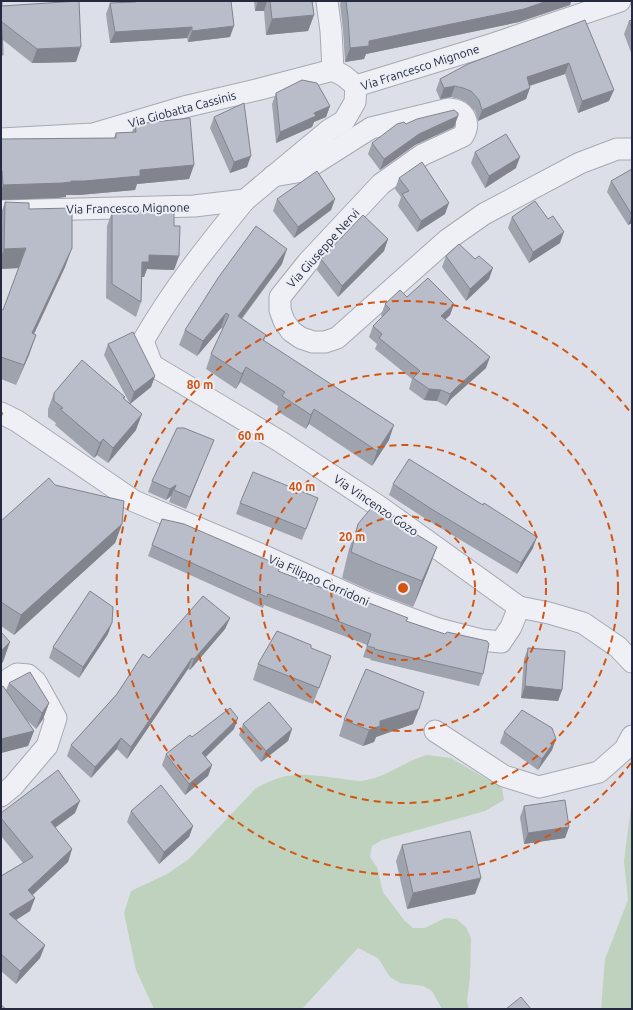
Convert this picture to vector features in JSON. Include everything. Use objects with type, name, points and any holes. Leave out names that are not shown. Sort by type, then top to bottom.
[{"type":"street","points":[[327,1],[331,31],[333,70],[344,76],[356,86]]},
{"type":"street","name":"Via Francesco Mignone","points":[[1,211],[194,206],[245,200],[329,130],[344,121],[355,102],[356,86],[493,44],[620,1]]},
{"type":"street","name":"Via Giobatta Cassinis","points":[[1,139],[92,134],[184,107],[333,70]]},
{"type":"street","name":"Via Giuseppe Nervi","points":[[273,176],[303,171],[371,128],[449,109],[460,111],[466,120],[467,126],[463,136],[422,155],[381,184],[308,262],[280,297],[280,310],[284,321],[291,331],[301,338],[313,342],[325,342],[337,338],[448,240],[484,214],[580,164],[617,149],[632,149]]},
{"type":"street","name":"Via Vincenzo Gozo","points":[[245,200],[188,272],[159,313],[143,341],[152,365],[281,442],[380,507],[519,607]]},
{"type":"street","name":"Via Filippo Corridoni","points":[[1,413],[17,421],[134,501],[262,555],[364,601],[438,629],[481,640],[501,642],[511,627],[519,607]]},
{"type":"street","points":[[519,607],[550,613],[583,623],[618,646],[632,662]]},
{"type":"street","points":[[1,684],[17,674],[28,675],[36,682],[56,718],[47,746],[13,786],[1,796]]},
{"type":"street","points":[[435,731],[504,776],[540,787],[599,772],[625,749],[632,736]]},
{"type":"green space","points":[[427,755],[451,758],[502,788],[504,800],[485,811],[382,840],[372,846],[370,857],[377,867],[383,892],[404,920],[413,928],[425,928],[445,918],[456,919],[466,927],[471,938],[470,977],[467,1001],[469,1009],[442,1009],[432,991],[423,986],[400,983],[390,977],[378,958],[358,948],[302,1009],[154,1009],[136,970],[124,913],[131,891],[167,874],[189,859],[255,789],[266,783],[286,776],[295,775],[314,775],[362,781],[379,777],[411,761]]},
{"type":"green space","points":[[632,799],[632,1009],[601,1009],[605,959],[628,900],[624,861]]},
{"type":"building","points":[[1,1],[2,6],[79,1],[81,47],[37,49],[2,22],[3,55],[1,55]]},
{"type":"building","points":[[135,1],[231,1],[234,26],[192,31],[192,27],[115,32],[110,3],[136,2]]},
{"type":"building","points":[[270,1],[312,1],[314,15],[272,19]]},
{"type":"building","points":[[346,1],[547,1],[524,9],[369,41],[369,46],[350,48]]},
{"type":"building","points":[[585,20],[614,90],[582,101],[569,63],[527,77],[530,88],[482,110],[479,100],[471,91],[455,86],[444,88],[440,79],[468,64]]},
{"type":"building","points":[[632,20],[632,28],[629,21]]},
{"type":"building","points":[[302,80],[317,83],[330,106],[314,113],[316,116],[280,132],[276,93]]},
{"type":"building","points":[[244,103],[251,156],[234,162],[214,117]]},
{"type":"building","points":[[454,110],[458,113],[458,116],[419,134],[384,159],[372,143],[397,124],[404,122],[406,124],[417,119]]},
{"type":"building","points":[[190,118],[194,165],[140,170],[140,176],[62,183],[3,185],[1,171],[1,139],[116,138],[116,133],[136,132],[135,124]]},
{"type":"building","points":[[506,134],[520,157],[489,176],[475,152]]},
{"type":"building","points":[[422,162],[449,203],[421,221],[402,194],[409,191],[399,178]]},
{"type":"building","points":[[632,169],[632,215],[611,181]]},
{"type":"building","points":[[317,171],[335,199],[298,227],[277,199]]},
{"type":"building","points":[[535,201],[548,219],[553,216],[564,232],[533,252],[512,217]]},
{"type":"building","points":[[5,202],[29,203],[29,209],[72,208],[72,248],[32,333],[36,335],[24,365],[1,357],[1,309],[3,310],[26,248],[4,249]]},
{"type":"building","points":[[174,209],[174,226],[180,226],[179,256],[149,255],[149,262],[142,262],[141,302],[112,284],[112,212]]},
{"type":"building","points":[[363,215],[388,239],[342,286],[321,259]]},
{"type":"building","points":[[256,226],[287,249],[238,316],[266,335],[263,340],[394,425],[377,451],[314,409],[311,415],[282,396],[285,392],[246,367],[242,374],[211,354],[229,315],[226,313],[203,341],[185,330],[218,278]]},
{"type":"building","points":[[459,244],[475,259],[479,256],[493,268],[470,289],[446,256]]},
{"type":"building","points":[[428,278],[454,304],[441,316],[490,357],[450,394],[441,390],[429,389],[413,378],[420,371],[379,338],[382,334],[373,326],[390,309],[385,304],[400,290],[407,297]]},
{"type":"building","points":[[133,332],[155,376],[134,392],[108,344]]},
{"type":"building","points":[[82,360],[125,397],[123,398],[142,414],[113,448],[103,439],[100,443],[60,409],[63,408],[54,401],[54,393]]},
{"type":"building","points":[[177,428],[184,428],[214,440],[190,497],[174,490],[176,485],[170,489],[152,481]]},
{"type":"building","points":[[409,459],[483,505],[484,503],[537,537],[521,563],[393,484]]},
{"type":"building","points":[[253,472],[318,498],[306,529],[240,503]]},
{"type":"building","points":[[49,478],[55,485],[124,501],[122,524],[21,615],[1,602],[1,521]]},
{"type":"building","points":[[372,507],[437,547],[422,581],[351,552],[358,524]]},
{"type":"building","points":[[162,519],[184,524],[281,566],[278,571],[338,594],[339,590],[408,618],[406,621],[445,634],[447,632],[487,641],[489,644],[483,674],[374,649],[375,648],[367,646],[371,634],[268,594],[267,597],[152,545]]},
{"type":"building","points":[[90,591],[113,607],[112,623],[83,667],[53,647]]},
{"type":"building","points":[[203,596],[230,618],[194,659],[192,658],[131,747],[121,738],[95,767],[71,745],[117,694],[143,654],[149,658]]},
{"type":"building","points":[[277,631],[311,645],[311,648],[331,656],[319,688],[258,664]]},
{"type":"building","points":[[1,632],[10,642],[1,651]]},
{"type":"building","points":[[528,648],[565,651],[562,690],[525,686]]},
{"type":"building","points":[[366,669],[424,692],[419,709],[380,721],[380,726],[369,730],[344,720]]},
{"type":"building","points":[[30,672],[49,703],[42,713],[9,683]]},
{"type":"building","points":[[3,686],[34,731],[1,739],[1,687]]},
{"type":"building","points":[[269,702],[292,729],[266,751],[243,724]]},
{"type":"building","points":[[230,708],[238,718],[202,753],[212,765],[189,784],[166,754],[190,735],[192,737]]},
{"type":"building","points":[[522,710],[552,728],[556,739],[542,759],[504,732]]},
{"type":"building","points":[[58,770],[80,801],[51,822],[72,849],[28,890],[35,898],[9,914],[45,945],[20,971],[1,954],[1,876],[33,857],[1,818],[1,813]]},
{"type":"building","points":[[161,785],[193,826],[164,852],[131,811]]},
{"type":"building","points":[[565,800],[569,827],[528,833],[524,806]]},
{"type":"building","points":[[470,831],[481,878],[413,893],[402,845]]},
{"type":"building","points":[[521,997],[531,1009],[506,1009]]}]
